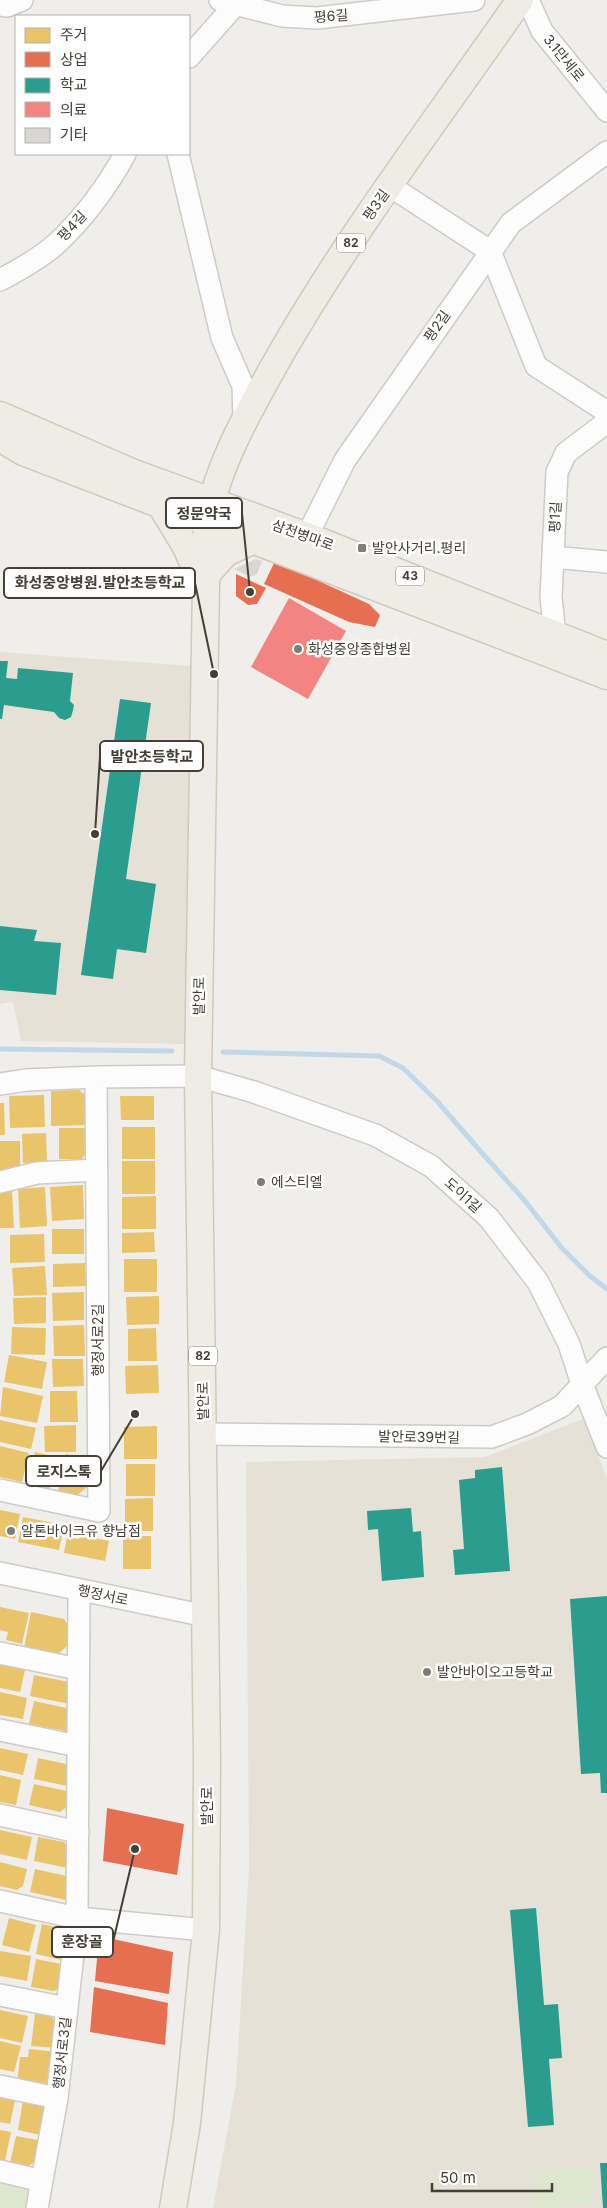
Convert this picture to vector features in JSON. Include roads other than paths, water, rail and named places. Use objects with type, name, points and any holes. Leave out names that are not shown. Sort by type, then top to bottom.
[{"type":"main road","name":"평3길","points":[[209,512],[244,418],[309,304],[520,0]]},
{"type":"main road","name":"삼천병마로","points":[[0,415],[134,473],[209,512],[254,540],[607,676]]},
{"type":"main road","name":"삼천병마로","points":[[0,438],[23,452],[160,504],[209,512],[307,536],[607,655]]},
{"type":"main road","points":[[160,504],[206,585]]},
{"type":"main road","name":"발안로","points":[[173,2208],[187,2123],[206,1930],[206,1616],[198,1076],[206,585],[209,512]]},
{"type":"main road","points":[[206,585],[226,553],[254,540]]},
{"type":"street","points":[[0,5],[7,6],[22,0]]},
{"type":"street","name":"평6길","points":[[228,2],[282,16],[317,18],[474,0]]},
{"type":"street","name":"3.1만세로","points":[[528,0],[542,32],[607,111]]},
{"type":"street","points":[[190,56],[228,2]]},
{"type":"street","name":"평2길","points":[[307,536],[345,460],[511,223],[607,152]]},
{"type":"street","name":"평4길","points":[[0,280],[22,268],[54,245],[89,208],[115,172],[124,155]]},
{"type":"street","points":[[178,155],[222,338],[243,386],[244,418]]},
{"type":"street","points":[[390,186],[490,251],[536,366],[607,412]]},
{"type":"street","name":"평1길","points":[[555,635],[551,597],[557,472],[566,453],[607,422]]},
{"type":"street","points":[[552,557],[607,562]]},
{"type":"street","points":[[0,1084],[26,1080],[96,1077],[198,1076]]},
{"type":"street","name":"도이1길","points":[[198,1076],[254,1092],[375,1135],[431,1166],[489,1218],[538,1282],[569,1344],[582,1384],[607,1446]]},
{"type":"street","name":"행정서로2길","points":[[0,1490],[99,1511],[96,1077]]},
{"type":"street","points":[[0,1182],[37,1173],[96,1170]]},
{"type":"street","name":"발안로39번길","points":[[204,1434],[492,1437],[527,1424],[562,1406],[607,1358]]},
{"type":"street","name":"행정서로","points":[[0,1573],[206,1616]]},
{"type":"street","name":"행정서로3길","points":[[37,2208],[57,2098],[77,1918],[79,1590]]},
{"type":"street","points":[[0,1653],[78,1669]]},
{"type":"street","points":[[0,1730],[78,1746]]},
{"type":"street","points":[[0,1815],[78,1832]]},
{"type":"street","points":[[0,1901],[77,1918],[206,1930]]},
{"type":"street","name":"행정서로3길","points":[[0,1995],[67,2008]]},
{"type":"street","name":"행정서로3길","points":[[0,2086],[57,2098]]},
{"type":"street","points":[[0,2172],[42,2181]]},
{"type":"waterway","points":[[0,1049],[172,1051]]},
{"type":"waterway","points":[[223,1052],[379,1056],[403,1068],[437,1101],[525,1201],[561,1247],[590,1276],[607,1289]]},
{"type":"place","name":"발안사거리.평리","points":[[362,548]]},
{"type":"place","name":"정문약국","points":[[250,592]]},
{"type":"place","name":"화성중앙종합병원","points":[[298,649]]},
{"type":"place","name":"화성중앙병원.발안초등학교","points":[[214,674]]},
{"type":"place","name":"발안초등학교","points":[[95,834]]},
{"type":"place","name":"에스티엘","points":[[261,1182]]},
{"type":"place","name":"로지스톡","points":[[135,1414]]},
{"type":"place","name":"알톤바이크유 향남점","points":[[11,1531]]},
{"type":"place","name":"발안바이오고등학교","points":[[427,1672]]},
{"type":"place","name":"훈장골","points":[[135,1849]]}]
